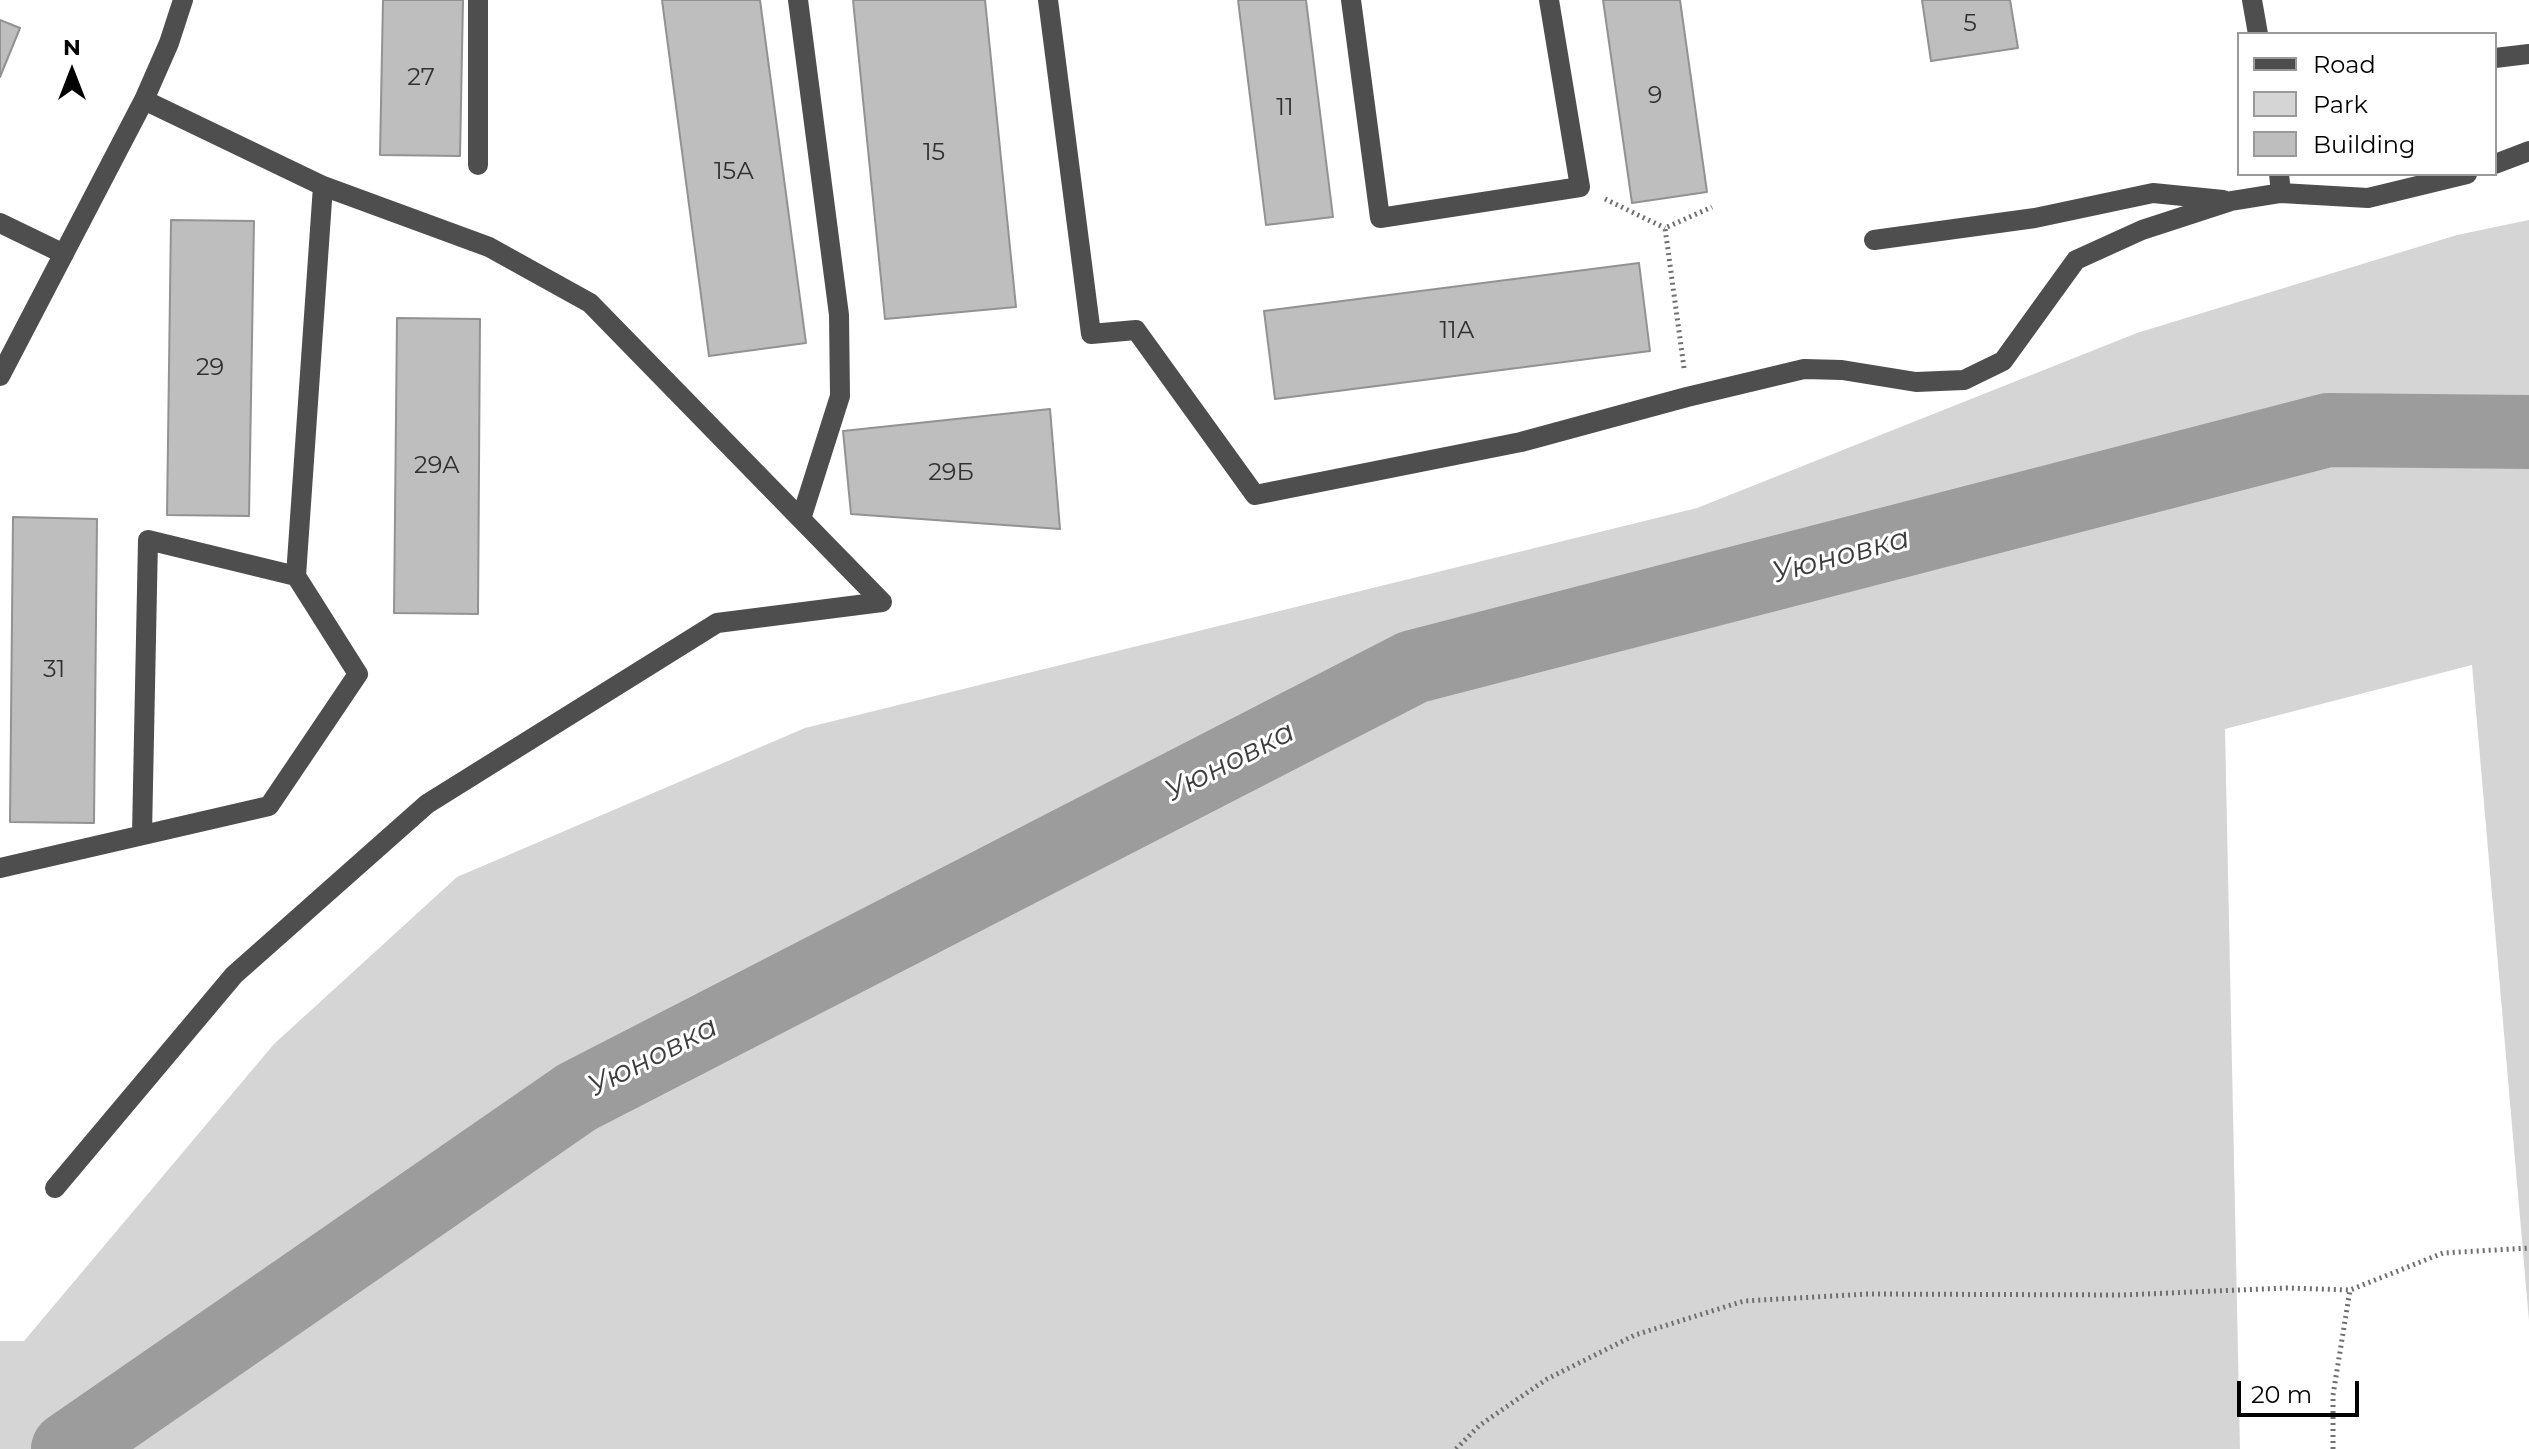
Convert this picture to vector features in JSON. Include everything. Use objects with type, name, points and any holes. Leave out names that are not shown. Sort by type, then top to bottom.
[{"type":"street","points":[[0,376],[144,100],[169,43],[183,0]]},
{"type":"street","points":[[169,43],[194,0]]},
{"type":"street","points":[[478,0],[478,165]]},
{"type":"street","points":[[798,0],[839,315],[840,396],[801,519]]},
{"type":"street","points":[[1048,0],[1091,334],[1136,330],[1255,495],[1521,442],[1804,369],[1842,370],[1916,382],[1964,380],[2003,361],[2076,260],[2142,230],[2280,184],[2368,198],[2459,176]]},
{"type":"street","points":[[1351,0],[1380,218],[1580,187],[1549,0]]},
{"type":"street","points":[[2252,0],[2258,32]]},
{"type":"street","points":[[2497,58],[2529,54]]},
{"type":"street","points":[[55,1188],[234,975],[427,804],[717,623],[882,602],[590,303],[489,247],[323,186],[144,100]]},
{"type":"street","points":[[2497,163],[2529,151]]},
{"type":"street","points":[[0,868],[269,806],[358,674],[296,576],[323,186]]},
{"type":"street","points":[[1874,240],[2035,218],[2153,193],[2231,201]]},
{"type":"street","points":[[0,223],[64,254]]},
{"type":"street","points":[[142,834],[148,540],[296,576]]},
{"type":"path","points":[[1580,187],[1665,228],[1712,207]]},
{"type":"path","points":[[1665,228],[1687,397]]},
{"type":"path","points":[[1456,1449],[1480,1425],[1547,1379],[1635,1335],[1744,1301],[1868,1294],[2122,1295],[2287,1288],[2350,1290],[2443,1253],[2529,1248]]},
{"type":"path","points":[[2333,1449],[2333,1395],[2350,1290]]},
{"type":"green space","points":[[2529,220],[2529,1321],[2472,665],[2225,729],[2240,1449],[0,1449],[0,1341],[24,1341],[274,1044],[457,877],[805,728],[1697,508],[2137,333],[2457,235]]},
{"type":"building","points":[[383,0],[463,0],[460,156],[380,155]]},
{"type":"building","points":[[662,0],[760,0],[806,343],[709,356]]},
{"type":"building","points":[[853,0],[985,0],[1016,307],[885,319]]},
{"type":"building","points":[[1238,0],[1306,0],[1333,217],[1266,225]]},
{"type":"building","points":[[1603,0],[1680,0],[1707,192],[1632,203]]},
{"type":"building","points":[[1922,0],[2010,0],[2018,48],[1931,61]]},
{"type":"building","points":[[0,20],[20,28],[0,77]]},
{"type":"building","points":[[171,220],[254,221],[249,516],[167,515]]},
{"type":"building","points":[[1639,263],[1650,351],[1275,399],[1264,311]]},
{"type":"building","points":[[397,318],[480,319],[478,614],[394,613]]},
{"type":"building","points":[[1050,409],[1060,529],[851,514],[843,431]]},
{"type":"building","points":[[13,517],[97,519],[94,823],[10,822]]},
{"type":"waterway","name":"Уюновка","points":[[68,1449],[577,1097],[1413,667],[2328,430],[2529,432]]}]
